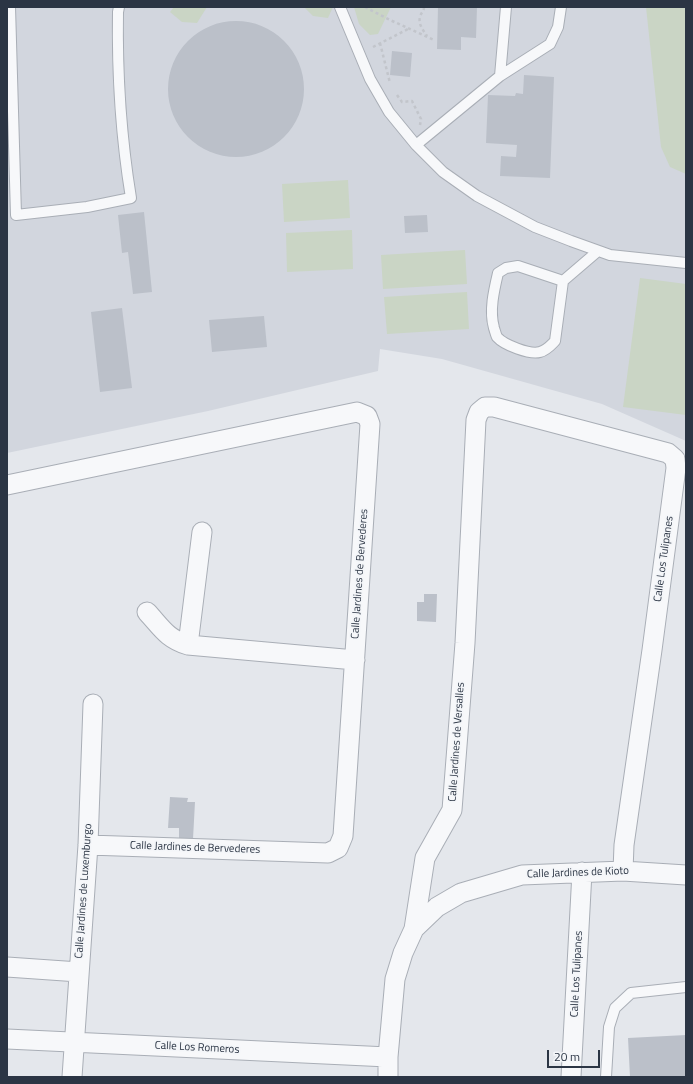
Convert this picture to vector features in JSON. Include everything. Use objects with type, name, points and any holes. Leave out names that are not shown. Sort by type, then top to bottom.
[{"type":"street","name":"Calle Los Tulipanes","points":[[476,420],[479,412],[485,407],[494,407],[668,453],[674,459],[676,468],[624,845],[623,871]]},
{"type":"street","name":"Calle Jardines de Bervederes","points":[[7,485],[357,412],[367,416],[370,424],[343,836],[338,848],[328,853],[88,845]]},
{"type":"street","name":"Calle Jardines de Versalles","points":[[388,1077],[388,1057],[395,979],[403,953],[414,929],[425,858],[452,810],[465,635],[476,420]]},
{"type":"street","points":[[188,645],[202,532]]},
{"type":"street","points":[[147,612],[171,638],[188,645],[355,660]]},
{"type":"street","name":"Calle Jardines de Luxemburgo","points":[[72,1077],[88,845],[93,704]]},
{"type":"street","name":"Calle Jardines de Kioto","points":[[414,929],[437,907],[461,893],[522,875],[623,871],[686,875]]},
{"type":"street","name":"Calle Los Tulipanes","points":[[572,1077],[582,872]]},
{"type":"street","points":[[7,967],[79,972]]},
{"type":"street","name":"Calle Los Romeros","points":[[7,1039],[388,1057]]},
{"type":"lane","points":[[10,7],[16,216],[87,207],[131,198],[125,160],[118,65],[119,7]]},
{"type":"lane","points":[[340,7],[370,78],[389,112],[416,145],[442,172],[477,196],[534,227],[598,251],[610,255],[686,263]]},
{"type":"lane","points":[[500,76],[506,7]]},
{"type":"lane","points":[[416,145],[500,76],[550,44],[558,27],[561,7]]},
{"type":"lane","points":[[562,281],[518,266],[506,268],[498,273],[494,290],[492,321],[497,336],[508,345],[526,351],[539,352],[549,348],[555,341],[562,281],[598,251]]},
{"type":"lane","points":[[606,1077],[609,1027],[615,1008],[631,993],[686,987]]},
{"type":"path","points":[[366,7],[434,40]]},
{"type":"path","points":[[424,7],[419,23],[427,36]]},
{"type":"path","points":[[373,47],[408,28]]},
{"type":"path","points":[[380,43],[389,82],[402,102],[412,101],[420,119],[420,125]]},
{"type":"shaded area","points":[[7,7],[686,7],[686,441],[602,404],[442,359],[380,349],[378,371],[208,411],[7,453]]},
{"type":"green space","points":[[174,7],[207,7],[197,23],[182,22],[170,12]]},
{"type":"green space","points":[[304,7],[333,7],[328,18],[313,16]]},
{"type":"green space","points":[[354,7],[391,7],[378,34],[370,35],[359,24]]},
{"type":"green space","points":[[646,7],[686,7],[686,174],[670,167],[661,147]]},
{"type":"green space","points":[[348,180],[350,218],[284,222],[282,184]]},
{"type":"green space","points":[[352,230],[353,269],[287,272],[286,233]]},
{"type":"green space","points":[[465,250],[467,284],[383,289],[381,255]]},
{"type":"green space","points":[[640,278],[686,284],[686,415],[623,407]]},
{"type":"green space","points":[[467,292],[469,329],[387,334],[384,297]]},
{"type":"building","points":[[438,7],[477,7],[476,38],[461,37],[461,50],[437,49]]},
{"type":"building","points":[[236,21],[249,22],[262,26],[284,41],[299,63],[303,76],[303,102],[299,115],[284,137],[262,152],[249,156],[236,157],[223,156],[210,152],[188,137],[173,115],[169,102],[168,89],[169,76],[173,63],[188,41],[210,26],[223,22]]},
{"type":"building","points":[[392,51],[412,53],[410,77],[390,75]]},
{"type":"building","points":[[524,75],[554,77],[550,178],[500,176],[501,156],[516,157],[517,145],[486,143],[488,95],[515,96],[516,93],[523,94]]},
{"type":"building","points":[[144,212],[152,292],[133,294],[128,252],[122,253],[118,215]]},
{"type":"building","points":[[427,215],[428,232],[405,233],[404,216]]},
{"type":"building","points":[[122,308],[132,388],[100,392],[91,312]]},
{"type":"building","points":[[264,316],[267,347],[212,352],[209,320]]},
{"type":"building","points":[[424,594],[437,594],[436,622],[417,621],[417,602],[424,602]]},
{"type":"building","points":[[170,797],[188,798],[187,802],[195,802],[193,839],[179,838],[179,828],[168,828]]},
{"type":"building","points":[[686,1035],[686,1077],[630,1077],[628,1038]]}]
